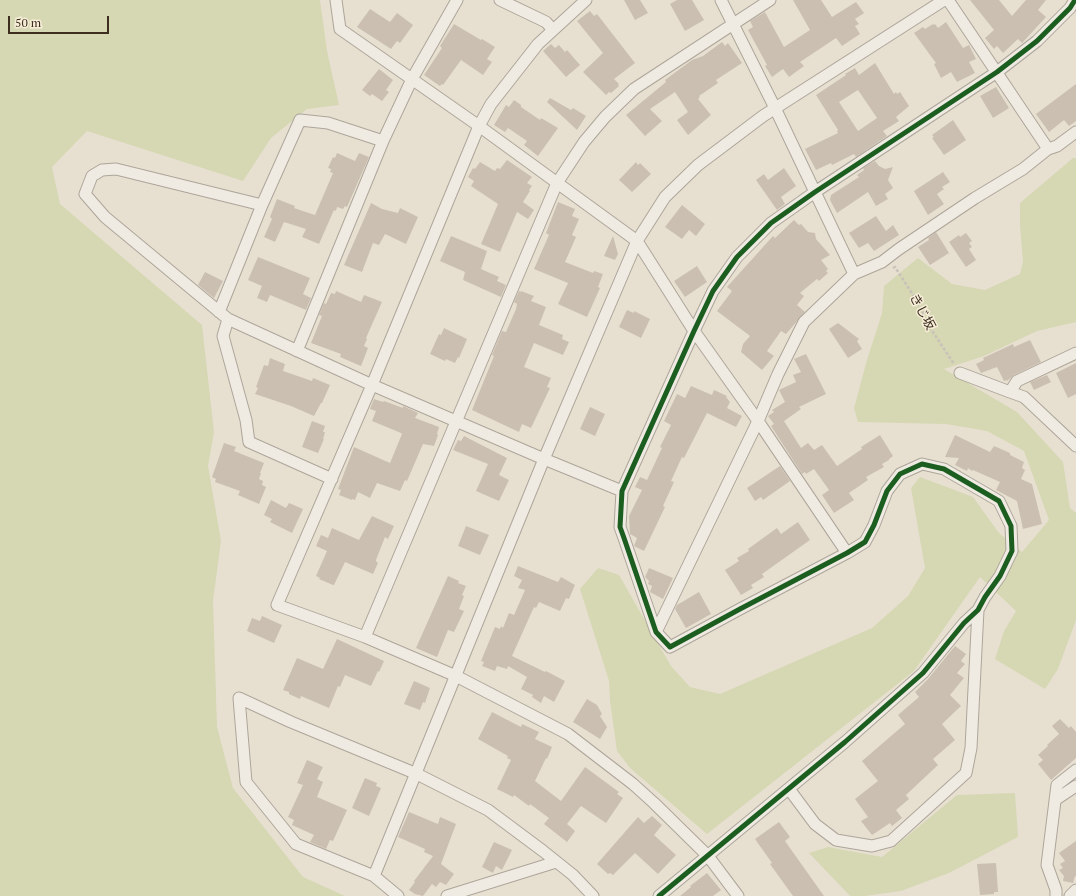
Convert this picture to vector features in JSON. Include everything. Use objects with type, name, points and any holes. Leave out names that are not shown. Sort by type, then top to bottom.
[{"type":"street","points":[[336,0],[340,29],[479,126],[637,241],[694,330],[758,420],[847,552]]},
{"type":"street","points":[[297,351],[383,141],[412,79],[457,0]]},
{"type":"street","points":[[500,0],[546,22],[553,30]]},
{"type":"street","points":[[586,0],[538,44],[491,104],[479,126],[372,385],[277,605],[365,637],[456,676],[568,734],[633,784],[708,856],[738,896]]},
{"type":"street","points":[[721,0],[775,108],[854,274]]},
{"type":"street","points":[[365,637],[557,183],[584,142],[605,117],[634,89],[770,0]]},
{"type":"street","points":[[374,876],[417,774],[544,459],[637,241],[665,197],[698,165],[775,108],[944,0]]},
{"type":"street","points":[[948,0],[1048,148]]},
{"type":"street","points":[[659,896],[845,742],[923,673],[964,623],[978,610],[1000,576],[1012,551],[1011,526],[999,500],[944,469],[922,464],[900,474],[887,491],[874,525],[865,542],[670,647],[656,632],[620,527],[622,491],[694,330],[713,291],[736,257],[771,223],[815,192],[997,72],[1037,41],[1070,8],[1075,0]]},
{"type":"street","points":[[332,479],[249,442],[246,420],[223,336],[224,316],[262,205],[300,120],[328,122],[383,141]]},
{"type":"street","points":[[656,632],[804,322],[854,274],[882,262],[975,198],[1023,169],[1048,148],[1057,146],[1076,132]]},
{"type":"street","points":[[262,205],[116,169],[102,170],[92,176],[85,194],[105,217],[224,316],[372,385],[622,491]]},
{"type":"street","points":[[1010,392],[1017,381],[1076,353]]},
{"type":"street","points":[[960,373],[1024,397],[1076,446]]},
{"type":"street","points":[[789,789],[815,824],[836,840],[872,846],[891,841],[966,773],[971,748],[978,610]]},
{"type":"street","points":[[398,896],[374,876],[296,844],[246,782],[239,698],[417,774],[488,810],[573,875],[593,896]]},
{"type":"street","points":[[1056,896],[1056,890],[1046,865],[1057,785],[1076,770]]},
{"type":"street","points":[[1055,800],[1076,786]]},
{"type":"street","points":[[447,896],[556,862]]},
{"type":"street","points":[[1070,896],[1076,890]]},
{"type":"green space","points":[[0,0],[320,0],[327,51],[339,105],[307,109],[271,138],[243,181],[87,131],[52,167],[60,204],[202,325],[214,432],[208,466],[221,541],[213,601],[217,727],[233,788],[303,877],[345,896],[0,896]]},
{"type":"green space","points":[[1073,158],[1076,158],[1076,322],[1037,331],[984,356],[944,369],[1017,412],[1063,462],[1070,508],[1076,513],[1076,620],[1058,669],[1045,689],[995,659],[1004,631],[1016,611],[980,577],[914,671],[707,834],[630,768],[617,751],[610,701],[609,681],[580,589],[598,568],[619,575],[671,666],[690,687],[720,694],[872,628],[908,596],[925,568],[911,488],[920,477],[973,497],[999,533],[1022,552],[1049,520],[1024,451],[987,431],[946,424],[858,422],[854,408],[882,313],[884,286],[918,258],[952,284],[985,290],[1020,274],[1023,262],[1020,203]]},
{"type":"green space","points":[[1015,793],[1018,837],[949,873],[901,891],[864,896],[850,896],[809,853],[828,847],[882,857],[957,795]]},
{"type":"building","points":[[624,0],[640,0],[648,13],[635,20]]},
{"type":"building","points":[[677,0],[692,0],[704,20],[685,31],[670,4]]},
{"type":"building","points":[[793,0],[821,0],[832,17],[856,2],[864,13],[855,19],[859,24],[855,26],[860,34],[842,46],[836,38],[800,62],[804,66],[789,77],[783,69],[772,77],[765,66],[767,65],[748,30],[753,27],[750,21],[765,12],[784,47],[810,30]]},
{"type":"building","points":[[970,0],[999,0],[1012,16],[1026,0],[1046,0],[1038,10],[1046,17],[1022,43],[1018,39],[1003,53],[997,46],[994,49],[985,38],[994,30]]},
{"type":"building","points":[[370,9],[390,22],[397,13],[413,25],[400,43],[397,41],[391,49],[357,27]]},
{"type":"building","points":[[590,11],[594,16],[597,14],[635,63],[614,79],[619,86],[611,93],[609,92],[606,95],[583,72],[603,53],[577,21]]},
{"type":"building","points":[[946,22],[963,48],[969,45],[976,59],[969,62],[975,73],[957,82],[951,72],[941,78],[934,64],[936,63],[914,33],[923,27],[925,29],[933,24],[935,24],[938,28]]},
{"type":"building","points":[[454,24],[495,47],[487,59],[492,62],[483,75],[461,60],[443,85],[442,84],[440,86],[424,75],[442,48],[440,46]]},
{"type":"building","points":[[722,42],[725,46],[728,43],[742,63],[716,80],[718,83],[699,96],[700,97],[698,99],[711,115],[688,135],[677,120],[688,112],[675,92],[650,109],[662,121],[645,136],[626,115],[666,82],[665,80],[692,60],[703,56]]},
{"type":"building","points":[[551,44],[555,48],[559,45],[565,52],[567,50],[580,65],[566,77],[543,51]]},
{"type":"building","points":[[875,63],[894,94],[896,92],[897,94],[900,92],[909,106],[896,117],[899,121],[883,131],[887,136],[856,157],[854,154],[832,165],[831,163],[816,170],[805,149],[838,133],[838,130],[816,95],[855,68],[859,75]],"holes":[[[858,90],[877,118],[858,131],[839,102]]]},
{"type":"building","points":[[379,69],[393,80],[386,90],[389,92],[382,101],[372,94],[370,96],[362,90]]},
{"type":"building","points":[[1076,84],[1076,121],[1069,126],[1064,120],[1049,132],[1036,114]]},
{"type":"building","points":[[996,87],[1009,108],[993,118],[980,96]]},
{"type":"building","points":[[550,98],[571,110],[573,108],[586,116],[577,130],[547,102]]},
{"type":"building","points":[[514,100],[521,105],[521,107],[540,120],[541,118],[558,128],[538,156],[524,145],[527,141],[508,128],[505,132],[494,125],[506,105],[509,107]]},
{"type":"building","points":[[953,120],[966,140],[944,155],[932,138],[934,137],[932,135]]},
{"type":"building","points":[[337,153],[355,161],[359,153],[369,157],[347,207],[345,206],[343,209],[337,207],[336,211],[334,210],[319,244],[302,237],[306,229],[284,222],[275,242],[264,237],[272,219],[270,217],[277,199],[295,206],[294,208],[315,215],[333,173],[330,172],[331,169],[328,168],[333,157],[335,158]]},
{"type":"building","points":[[507,160],[532,177],[527,183],[532,186],[523,202],[534,210],[528,219],[517,212],[500,252],[481,244],[498,204],[471,186],[474,181],[468,177],[473,168],[475,169],[480,162],[495,171],[497,168],[500,169]]},
{"type":"building","points":[[875,161],[879,166],[885,169],[893,167],[888,180],[893,188],[885,194],[888,199],[876,206],[868,192],[837,213],[830,200],[831,195],[859,177],[857,175],[864,170],[863,168]]},
{"type":"building","points":[[636,162],[638,165],[640,163],[651,174],[632,192],[619,180]]},
{"type":"building","points":[[784,168],[796,186],[781,197],[785,204],[777,210],[756,180],[764,174],[768,180]]},
{"type":"building","points":[[943,172],[950,182],[942,187],[944,189],[937,194],[944,204],[928,215],[914,191]]},
{"type":"building","points":[[558,202],[575,209],[572,216],[579,219],[572,235],[576,237],[565,262],[593,273],[594,271],[603,274],[598,287],[600,288],[587,317],[558,304],[568,283],[534,269],[549,235],[546,233]]},
{"type":"building","points":[[371,203],[382,209],[398,213],[400,208],[418,217],[406,244],[385,234],[379,245],[373,243],[362,272],[344,265]]},
{"type":"building","points":[[682,205],[705,224],[696,236],[689,230],[682,239],[665,227]]},
{"type":"building","points":[[876,216],[886,231],[893,225],[899,235],[874,251],[868,243],[859,248],[849,233]]},
{"type":"building","points":[[794,220],[799,225],[801,224],[808,232],[815,233],[816,239],[830,255],[821,260],[828,269],[826,271],[828,273],[819,281],[817,279],[800,293],[804,296],[797,305],[805,312],[786,334],[781,331],[767,351],[774,356],[762,370],[741,352],[743,344],[750,336],[717,311],[732,291],[727,287],[773,236],[775,238]]},
{"type":"building","points":[[936,232],[949,253],[930,265],[918,247],[929,240],[928,238]]},
{"type":"building","points":[[966,233],[972,241],[969,243],[972,247],[969,249],[976,260],[966,267],[949,242],[959,235],[960,237]]},
{"type":"building","points":[[451,236],[487,251],[481,269],[499,277],[497,281],[506,285],[501,297],[463,280],[465,272],[440,261]]},
{"type":"building","points":[[613,236],[618,254],[615,260],[604,256]]},
{"type":"building","points":[[258,257],[310,278],[303,294],[311,298],[306,310],[270,295],[267,302],[257,298],[262,286],[248,280]]},
{"type":"building","points":[[697,266],[707,282],[685,297],[674,281]]},
{"type":"building","points":[[205,272],[223,281],[214,298],[198,285]]},
{"type":"building","points":[[336,291],[361,302],[364,295],[382,302],[366,338],[367,339],[364,346],[368,348],[361,366],[340,357],[341,354],[311,343],[322,316],[319,315],[324,303],[326,304],[331,293],[335,294]]},
{"type":"building","points":[[519,291],[534,296],[531,301],[546,307],[539,325],[563,335],[562,339],[569,342],[563,355],[534,343],[524,367],[551,378],[547,387],[550,388],[531,428],[522,424],[519,432],[472,410],[494,356],[492,355],[502,331],[506,332],[516,309],[517,304],[514,302]]},
{"type":"building","points":[[627,310],[634,313],[634,311],[650,319],[641,338],[619,327]]},
{"type":"building","points":[[838,323],[859,339],[857,341],[862,349],[848,358],[829,329]]},
{"type":"building","points":[[444,328],[467,339],[459,358],[458,357],[455,363],[446,359],[445,361],[430,354],[439,334],[441,335]]},
{"type":"building","points":[[1030,340],[1041,362],[1014,375],[1007,381],[1004,381],[997,367],[981,373],[976,364],[984,360],[983,358],[1013,344],[1014,347]]},
{"type":"building","points":[[806,354],[826,394],[799,407],[801,409],[784,421],[801,448],[808,443],[814,450],[822,445],[837,466],[862,449],[861,447],[880,435],[893,456],[882,464],[884,467],[866,477],[868,480],[849,493],[854,500],[834,513],[822,495],[829,490],[814,469],[806,474],[805,472],[802,474],[771,426],[774,424],[768,416],[774,412],[772,410],[785,402],[779,390],[796,382],[793,375],[801,372],[794,359]]},
{"type":"building","points":[[270,358],[285,364],[283,371],[312,381],[313,378],[330,385],[314,416],[291,406],[255,394],[264,365],[268,366]]},
{"type":"building","points":[[1076,363],[1076,394],[1068,398],[1056,373]]},
{"type":"building","points":[[1047,375],[1051,382],[1034,390],[1030,382]]},
{"type":"building","points":[[691,386],[712,395],[714,390],[727,396],[726,397],[730,402],[727,408],[742,416],[736,427],[707,413],[684,458],[682,457],[671,481],[674,482],[663,506],[665,507],[644,551],[634,546],[637,538],[630,534],[629,516],[642,490],[635,487],[640,477],[647,480],[662,448],[660,447],[671,425],[664,421],[677,394],[685,398]]},
{"type":"building","points":[[374,399],[403,408],[403,406],[418,413],[415,418],[439,427],[438,435],[434,446],[423,444],[407,481],[405,480],[400,491],[377,483],[370,498],[358,492],[355,500],[352,500],[339,495],[341,490],[338,489],[354,447],[390,463],[402,434],[372,421],[376,411],[370,409]]},
{"type":"building","points":[[590,407],[605,414],[595,436],[580,429]]},
{"type":"building","points":[[312,421],[325,426],[323,432],[325,432],[324,439],[318,453],[302,447]]},
{"type":"building","points":[[955,435],[990,452],[994,446],[1010,453],[1010,455],[1024,462],[1022,468],[1025,470],[1021,479],[1032,484],[1042,524],[1023,529],[1017,501],[996,490],[1000,482],[968,468],[967,471],[955,465],[959,458],[945,457]]},
{"type":"building","points":[[464,436],[507,458],[499,475],[509,480],[499,501],[476,491],[488,464],[453,450],[458,440],[461,441]]},
{"type":"building","points":[[224,443],[236,447],[234,451],[264,463],[259,479],[263,481],[262,485],[266,487],[259,504],[238,495],[240,491],[215,482],[216,479],[212,477]]},
{"type":"building","points":[[780,466],[790,481],[763,500],[761,497],[755,501],[747,488]]},
{"type":"building","points":[[271,500],[286,508],[289,503],[303,509],[292,533],[270,522],[272,519],[264,515]]},
{"type":"building","points":[[372,516],[394,526],[388,539],[385,537],[376,560],[378,563],[373,574],[345,562],[334,585],[319,579],[320,578],[316,576],[327,551],[316,546],[321,535],[328,538],[332,528],[359,540]]},
{"type":"building","points":[[798,522],[810,540],[762,574],[764,577],[751,585],[753,588],[741,595],[725,570],[739,561],[737,558],[749,551],[748,549],[777,528],[781,534]]},
{"type":"building","points":[[466,526],[489,535],[480,555],[458,546]]},
{"type":"building","points":[[518,566],[558,582],[561,577],[575,585],[569,599],[566,598],[560,611],[539,602],[536,608],[534,607],[512,656],[565,681],[554,702],[544,696],[541,703],[532,697],[533,695],[521,689],[527,677],[508,666],[507,669],[497,666],[495,671],[482,666],[484,662],[481,661],[495,627],[500,629],[501,626],[503,628],[509,613],[514,615],[525,590],[518,588],[522,580],[514,576]]},
{"type":"building","points":[[649,568],[673,578],[663,599],[650,592],[652,586],[648,584],[649,581],[645,577]]},
{"type":"building","points":[[448,576],[459,581],[458,583],[466,586],[462,595],[464,596],[459,609],[464,611],[454,632],[448,630],[437,657],[416,648]]},
{"type":"building","points":[[699,592],[711,614],[686,628],[675,609],[677,605]]},
{"type":"building","points":[[262,616],[282,625],[274,643],[247,631],[252,618],[260,621]]},
{"type":"building","points":[[337,639],[384,661],[371,686],[345,675],[340,687],[338,686],[329,708],[301,696],[300,699],[283,690],[297,658],[323,669]]},
{"type":"building","points":[[955,646],[966,654],[961,661],[965,664],[957,673],[964,678],[950,695],[961,706],[942,724],[955,740],[933,759],[938,765],[906,795],[909,799],[896,810],[902,818],[892,826],[890,823],[872,835],[861,821],[868,817],[855,799],[878,781],[862,761],[905,724],[898,715],[919,697],[915,692],[928,679]]},
{"type":"building","points":[[414,681],[430,688],[425,703],[423,702],[420,710],[404,704]]},
{"type":"building","points":[[587,699],[597,705],[602,714],[600,716],[607,727],[600,739],[573,722]]},
{"type":"building","points":[[492,712],[521,727],[522,724],[539,732],[535,739],[552,747],[535,781],[561,801],[585,767],[619,792],[617,794],[623,798],[606,823],[581,806],[567,824],[575,831],[567,842],[544,824],[549,818],[530,804],[529,806],[514,795],[513,797],[497,789],[511,760],[507,758],[508,756],[478,739]]},
{"type":"building","points":[[1060,719],[1069,728],[1071,726],[1076,732],[1076,758],[1051,780],[1038,764],[1043,760],[1038,755],[1059,734],[1052,726]]},
{"type":"building","points":[[307,760],[323,767],[317,779],[323,782],[317,797],[347,810],[333,841],[330,840],[326,849],[310,842],[314,835],[292,825],[294,820],[288,817],[303,785],[297,783]]},
{"type":"building","points":[[365,778],[377,783],[376,786],[381,788],[369,816],[352,808]]},
{"type":"building","points":[[409,812],[438,824],[440,817],[456,824],[441,864],[454,874],[446,885],[440,882],[436,887],[432,884],[423,896],[415,894],[409,890],[433,856],[424,852],[425,849],[398,837]]},
{"type":"building","points":[[652,816],[662,825],[654,835],[676,855],[658,874],[635,853],[613,875],[610,873],[608,874],[597,864],[638,817],[644,823]]},
{"type":"building","points":[[779,822],[790,837],[785,841],[824,896],[793,896],[770,864],[772,863],[755,839]]},
{"type":"building","points":[[1076,841],[1076,877],[1075,876],[1073,883],[1063,881],[1064,876],[1059,870],[1063,868],[1060,864],[1065,861],[1059,853]]},
{"type":"building","points":[[494,842],[512,850],[502,870],[496,866],[493,873],[482,867]]},
{"type":"building","points":[[996,863],[998,892],[994,892],[994,894],[980,895],[977,864]]},
{"type":"building","points":[[707,873],[721,890],[713,896],[680,896],[691,887],[690,886]]},
{"type":"cycle path","points":[[659,896],[845,742],[923,673],[964,623],[978,610],[1000,576],[1012,551],[1011,526],[999,501],[944,469],[922,464],[900,474],[887,491],[874,525],[865,542],[670,647],[656,632],[620,527],[622,491],[694,331],[713,291],[737,257],[771,223],[815,192],[997,72],[1037,41],[1070,8],[1075,0]]}]
